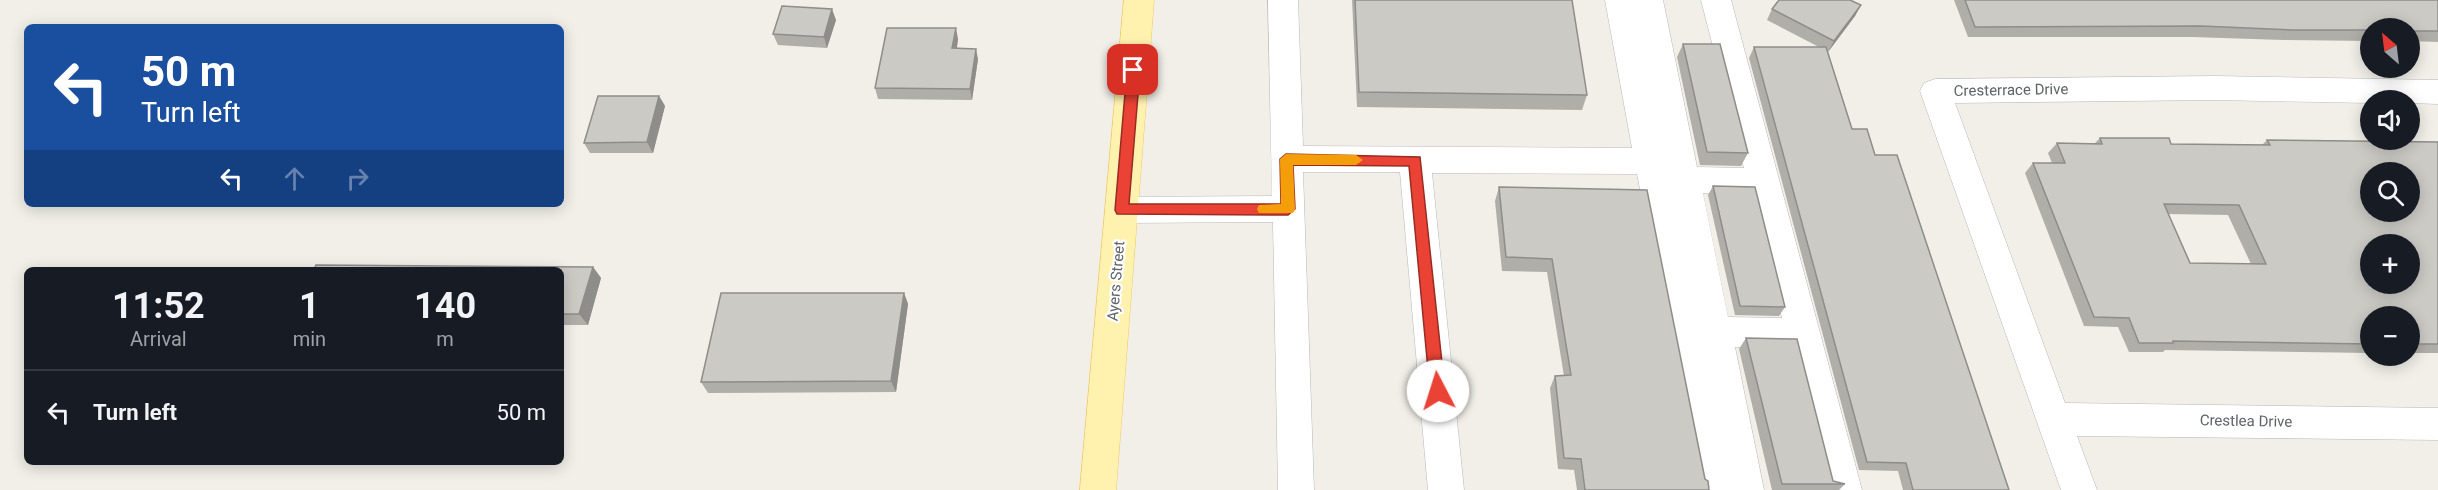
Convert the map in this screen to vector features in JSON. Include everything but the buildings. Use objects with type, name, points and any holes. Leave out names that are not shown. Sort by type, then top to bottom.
[{"type":"main road","name":"Ayers Street","points":[[1098,490],[1139,0]]},
{"type":"street","points":[[1284,0],[1286,159],[1296,490]]},
{"type":"street","points":[[1620,0],[1716,490]]},
{"type":"street","points":[[1648,0],[1746,490]]},
{"type":"street","points":[[1716,0],[1844,490]]},
{"type":"street","name":"Cresterrace Drive","points":[[2079,490],[1935,91],[2214,88],[2438,92]]},
{"type":"street","points":[[1286,159],[1650,161]]},
{"type":"street","points":[[1415,160],[1446,490]]},
{"type":"street","points":[[1684,180],[1764,182]]},
{"type":"street","points":[[1122,210],[1288,209]]},
{"type":"street","points":[[1714,332],[1804,333]]},
{"type":"street","name":"Crestlea Drive","points":[[2054,419],[2438,424]]},
{"type":"slow traffic","points":[[1264,209],[1288,209],[1286,159],[1356,160]]},
{"type":"route","points":[[1133,70],[1122,210],[1288,209],[1286,159],[1415,160],[1438,391]]}]
